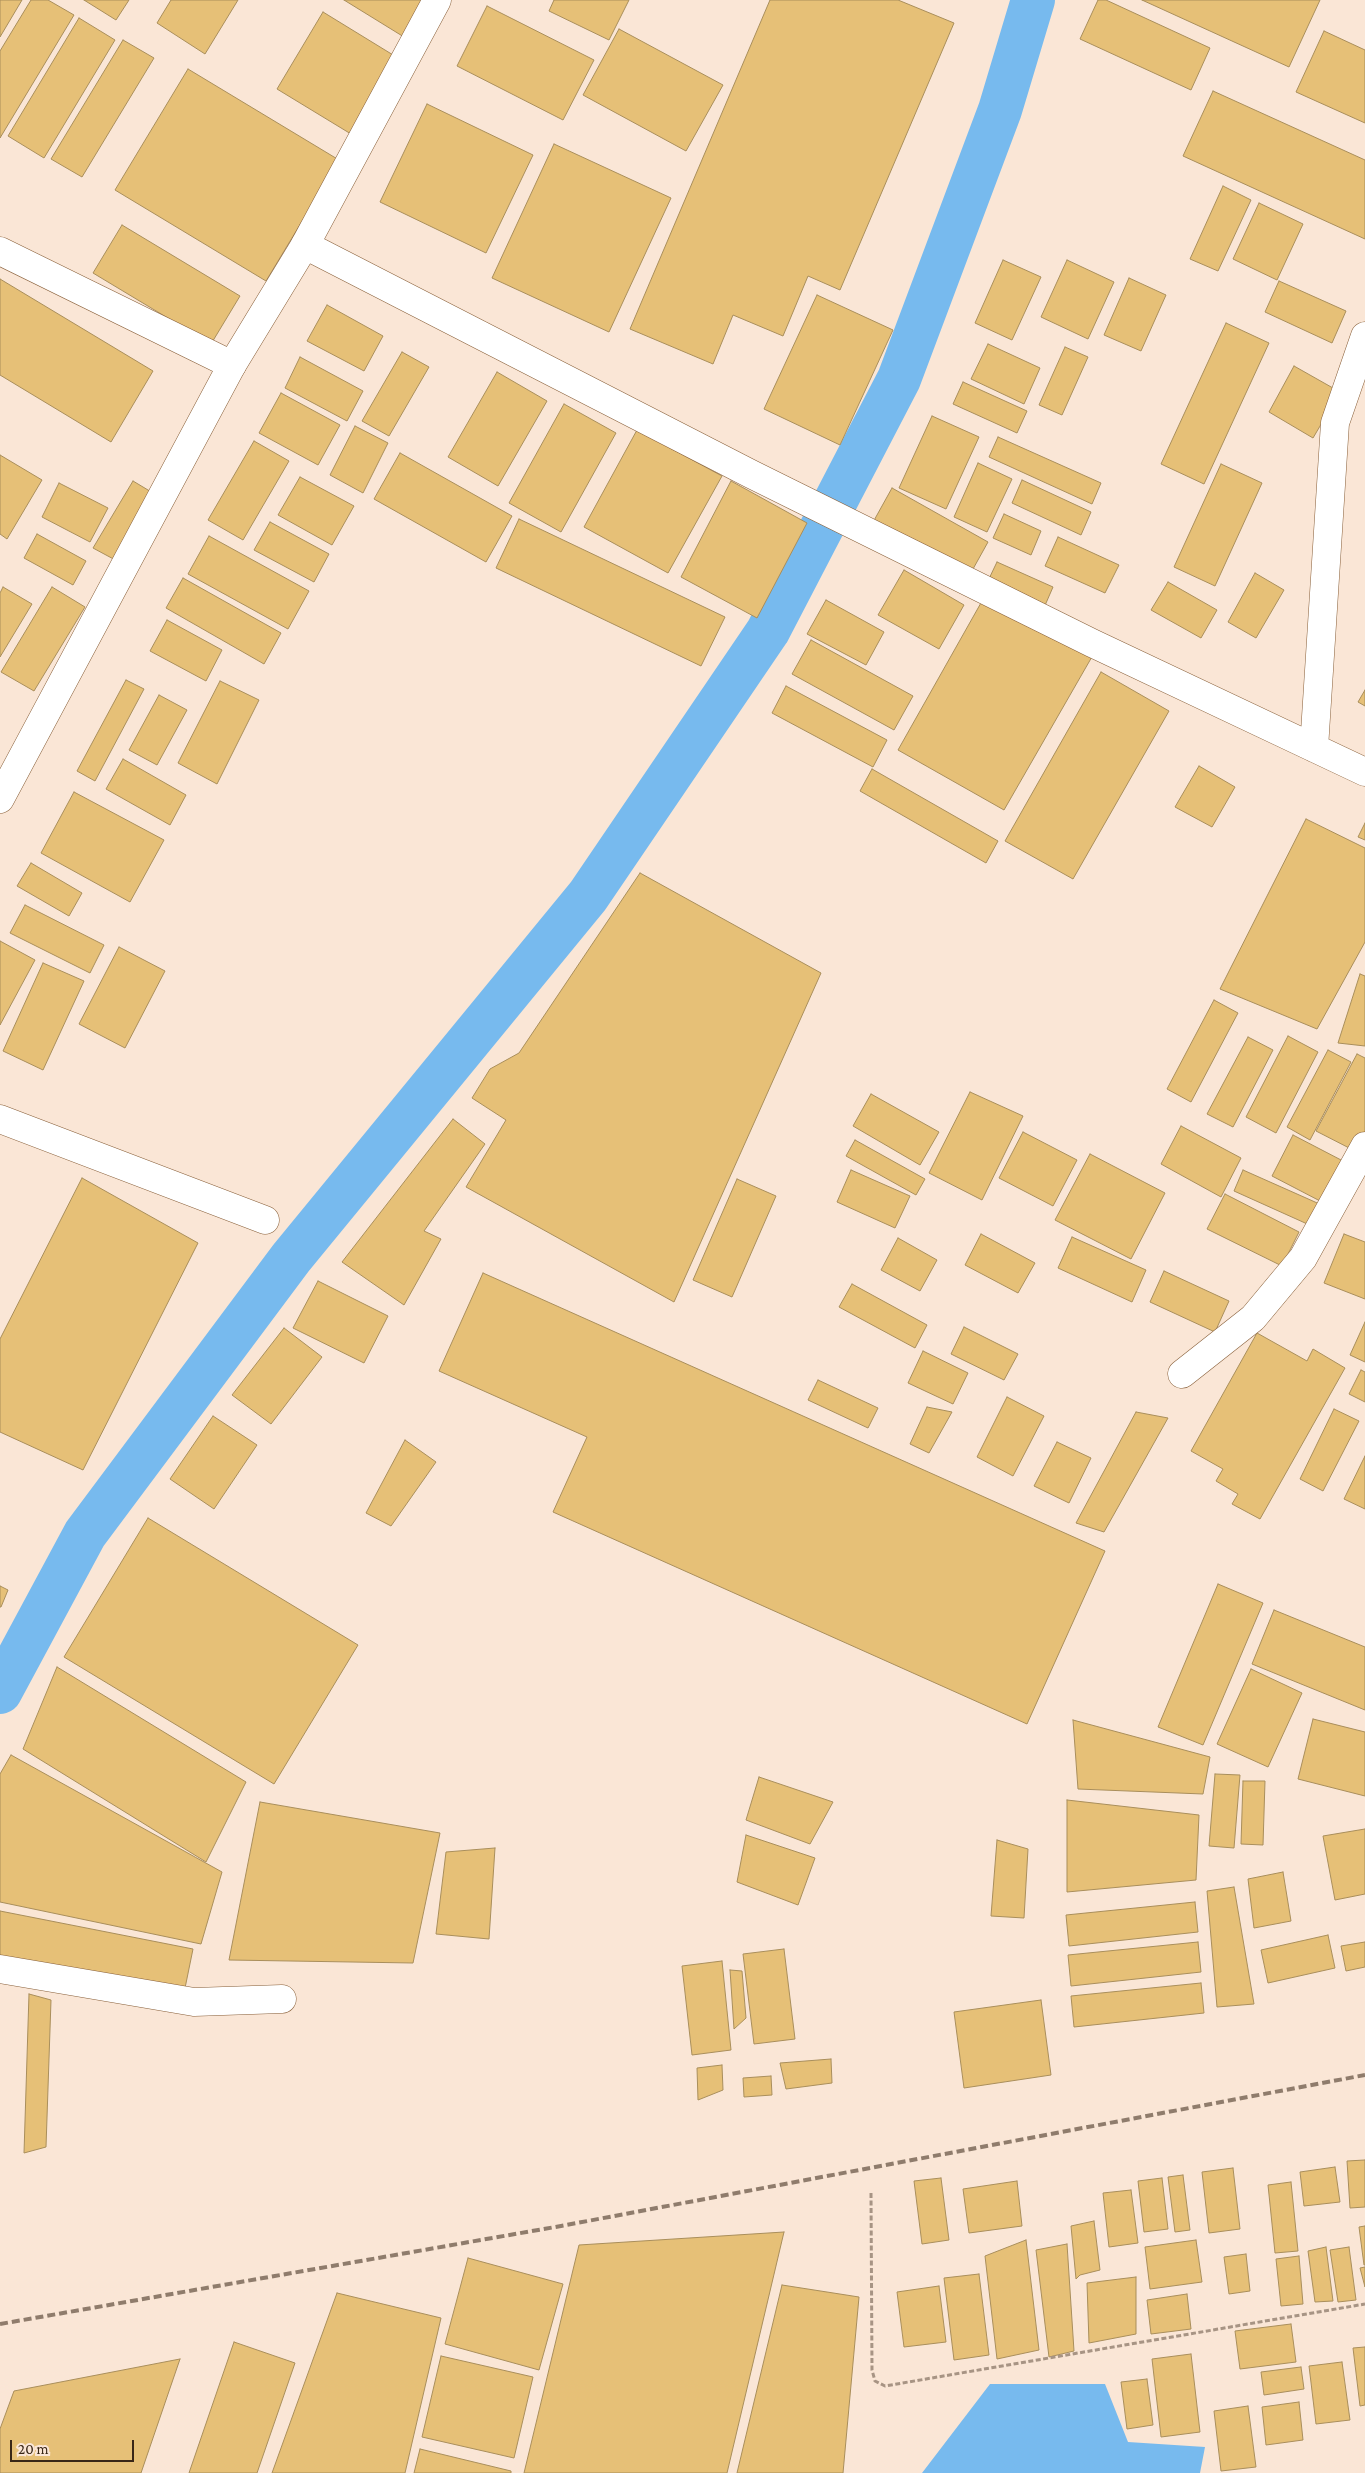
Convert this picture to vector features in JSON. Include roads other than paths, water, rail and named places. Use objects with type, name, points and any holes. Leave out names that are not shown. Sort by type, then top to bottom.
[{"type":"street","points":[[0,799],[232,365],[305,245],[437,0]]},
{"type":"street","points":[[305,245],[751,474],[1092,643],[1365,772]]},
{"type":"street","points":[[0,251],[232,365]]},
{"type":"street","points":[[1314,748],[1335,423],[1365,336]]},
{"type":"street","points":[[0,1119],[265,1220]]},
{"type":"street","points":[[1182,1374],[1253,1318],[1303,1258],[1365,1146]]},
{"type":"street","points":[[0,1969],[194,2002],[282,1998]]},
{"type":"water","points":[[990,2384],[1105,2384],[1128,2442],[1205,2447],[1200,2473],[922,2473]]},
{"type":"waterway","points":[[0,1692],[85,1534],[291,1258],[588,896],[768,631],[899,379],[1000,110],[1033,0]]},
{"type":"railway","points":[[0,2324],[561,2226],[1365,2075]]}]
